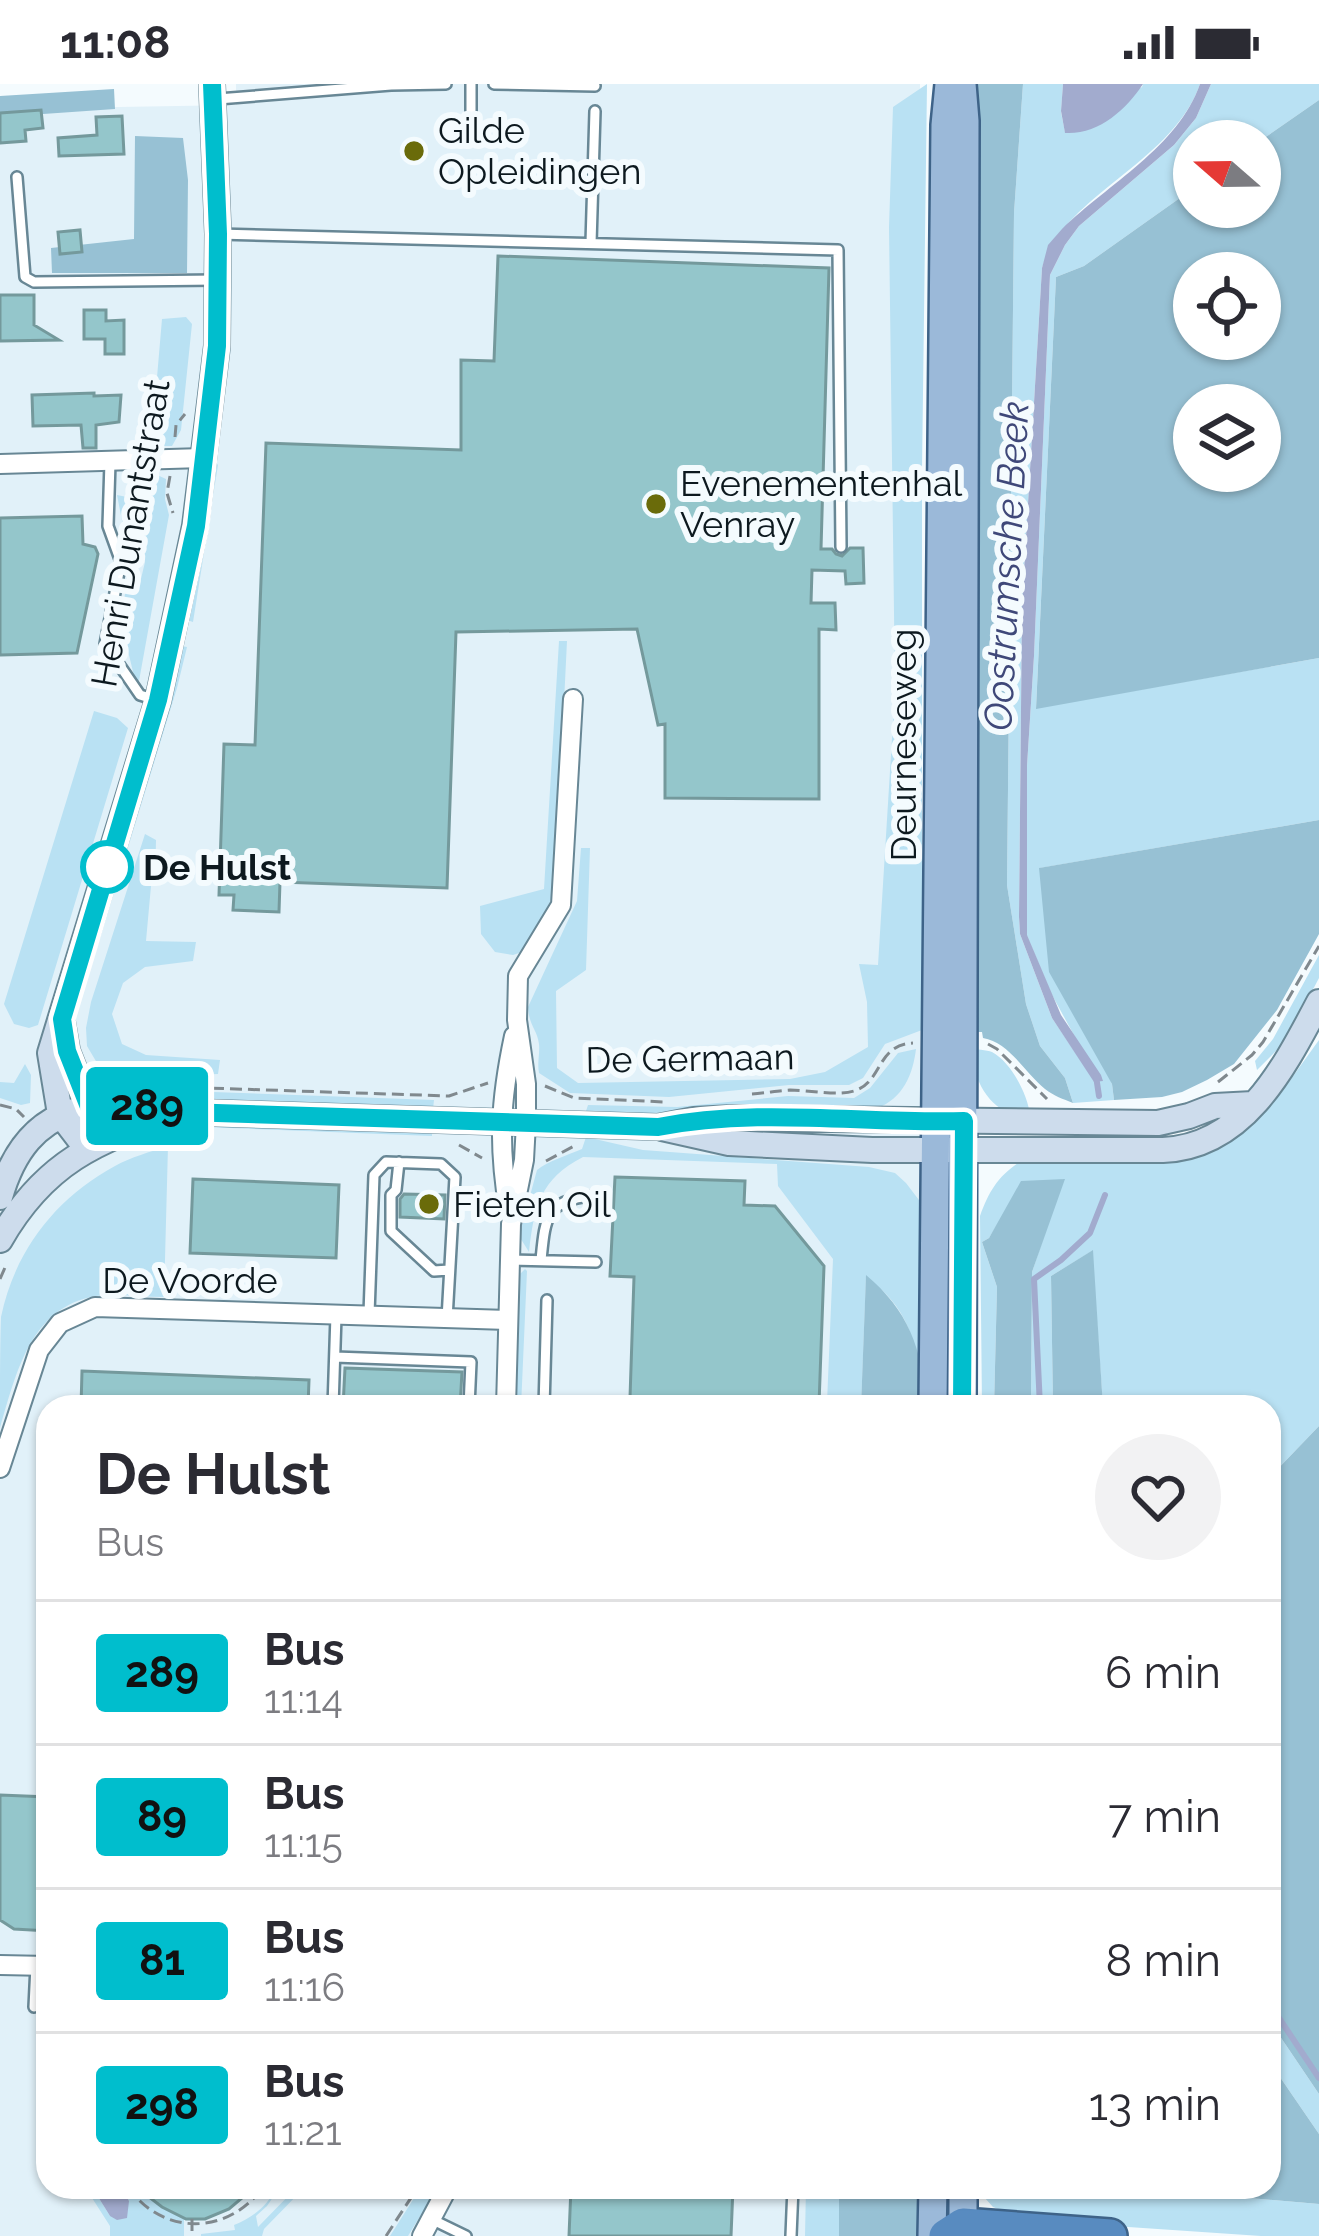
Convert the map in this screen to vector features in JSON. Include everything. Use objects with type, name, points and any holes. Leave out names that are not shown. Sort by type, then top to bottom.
[{"type":"highway","points":[[951,2233],[1110,2236]]},
{"type":"main road","name":"Deurneseweg","points":[[949,84],[945,125],[950,1043],[964,1121],[945,1140],[961,1395]]},
{"type":"main road","name":"Deurneseweg","points":[[934,1395],[950,1043],[962,84]]},
{"type":"main road","points":[[938,2199],[951,2233]]},
{"type":"main road","points":[[951,2233],[960,2199]]},
{"type":"street","name":"Henri Dunantstraat","points":[[86,1148],[61,1114],[50,1053],[158,700],[196,526],[217,346],[212,92]]},
{"type":"street","points":[[0,464],[203,458]]},
{"type":"street","points":[[506,1395],[511,1224],[501,1160],[526,1084],[517,1020],[518,976],[561,905],[573,699]]},
{"type":"street","name":"De Germaan","points":[[89,1107],[129,1103],[185,1112],[658,1127],[729,1143],[872,1150],[945,1140],[1172,1150],[1221,1134],[1253,1104],[1278,1074],[1319,1002]]},
{"type":"street","points":[[0,1240],[28,1199],[86,1148],[89,1107],[67,1051],[62,1019]]},
{"type":"street","points":[[513,1123],[498,1083],[517,1020]]},
{"type":"street","points":[[964,1121],[1158,1123],[1215,1106],[1253,1104]]},
{"type":"street","points":[[0,1197],[19,1151],[61,1114],[89,1107]]},
{"type":"street","name":"De Germaan","points":[[86,1148],[185,1112]]},
{"type":"street","name":"De Voorde","points":[[0,1468],[39,1350],[60,1323],[95,1307],[508,1321]]},
{"type":"street","points":[[0,1965],[36,1966]]},
{"type":"street","points":[[427,2228],[442,2199]]},
{"type":"lane","points":[[212,92],[446,84]]},
{"type":"lane","points":[[471,84],[471,131]]},
{"type":"lane","points":[[494,84],[595,89]]},
{"type":"lane","points":[[591,243],[595,111]]},
{"type":"lane","points":[[16,177],[25,278],[34,282],[218,280]]},
{"type":"lane","points":[[218,234],[838,250],[841,547]]},
{"type":"lane","points":[[110,462],[108,526],[121,562],[105,644],[140,695],[158,700]]},
{"type":"lane","points":[[369,1315],[374,1174],[386,1162],[399,1162],[440,1164],[454,1177],[447,1318]]},
{"type":"lane","points":[[399,1162],[396,1190],[391,1195],[392,1231],[434,1271],[449,1270]]},
{"type":"lane","points":[[541,1260],[548,1214],[556,1205],[591,1196]]},
{"type":"lane","points":[[510,1260],[596,1262]]},
{"type":"lane","points":[[544,1395],[547,1300]]},
{"type":"lane","points":[[333,1395],[336,1315]]},
{"type":"lane","points":[[334,1357],[471,1362],[470,1395]]},
{"type":"lane","points":[[34,2008],[36,1998]]},
{"type":"lane","points":[[791,2236],[793,2199]]},
{"type":"lane","points":[[427,2228],[466,2236]]},
{"type":"path","name":"Henri Dunantstraat","points":[[172,525],[167,494],[176,425],[190,407]]},
{"type":"path","points":[[1207,1088],[1242,1064],[1263,1042],[1319,946]]},
{"type":"path","name":"De Germaan","points":[[748,1095],[855,1091],[866,1084],[893,1048],[907,1043],[950,1043]]},
{"type":"path","points":[[950,1043],[993,1046],[1051,1102]]},
{"type":"path","points":[[173,1087],[448,1096],[498,1083]]},
{"type":"path","name":"De Germaan","points":[[526,1084],[546,1086],[574,1098],[676,1102]]},
{"type":"path","points":[[0,1105],[16,1109],[24,1118],[34,1106]]},
{"type":"path","points":[[137,2199],[159,2217],[200,2227],[227,2222],[243,2213],[254,2199]]},
{"type":"path","points":[[386,2236],[410,2199]]},
{"type":"path","points":[[191,2219],[192,2236]]},
{"type":"shaded area","name":"De Hulst","points":[[236,84],[920,84],[921,1395],[36,1395],[36,2199],[872,2199],[871,2236],[0,2236],[0,109],[236,105]]},
{"type":"shaded area","points":[[927,84],[922,1030],[885,1044],[863,1078],[849,1085],[789,1085],[669,1097],[570,1093],[539,1073],[539,1044],[528,1007],[577,901],[581,848],[590,848],[586,970],[556,991],[557,1068],[578,1083],[790,1079],[825,1072],[868,1047],[867,1002],[859,964],[878,965],[895,690],[889,227],[893,107]]},
{"type":"shaded area","points":[[973,84],[1023,84],[1014,213],[1007,885],[1026,1004],[1040,1046],[1065,1078],[1073,1103],[1048,1091],[1009,1052],[975,1032]]},
{"type":"shaded area","points":[[1023,84],[1063,84],[1065,132],[1143,84],[1200,84],[1167,136],[1072,219],[1042,268],[1022,605],[1020,934],[1052,1018],[1095,1082],[1027,936],[1027,766],[1050,275],[1079,226],[1173,146],[1173,203],[1084,266],[1056,277],[1036,708],[1319,658],[1319,820],[1040,868],[1114,1100],[1073,1103],[1065,1078],[1040,1046],[1026,1004],[1007,885],[1014,213]]},
{"type":"shaded area","points":[[1063,84],[1143,84],[1110,119],[1089,130],[1065,133]]},
{"type":"shaded area","points":[[1200,84],[1211,84],[1194,120],[1181,120]]},
{"type":"shaded area","points":[[1211,84],[1319,84],[1319,100],[1281,126],[1281,120],[1194,120]]},
{"type":"shaded area","points":[[114,89],[115,109],[0,117],[0,96]]},
{"type":"shaded area","points":[[1319,100],[1319,658],[1036,709],[1056,277],[1084,266],[1173,203],[1173,228],[1281,228],[1281,126]]},
{"type":"shaded area","points":[[1173,130],[1173,146],[1079,226],[1050,275],[1027,766],[1027,935],[1061,1015],[1101,1075],[1103,1081],[1094,1082],[1052,1018],[1020,934],[1022,605],[1042,268],[1048,245],[1062,229]]},
{"type":"shaded area","points":[[135,136],[183,138],[188,180],[187,273],[52,273],[51,248],[134,239]]},
{"type":"shaded area","points":[[186,317],[192,324],[181,430],[172,446],[141,446],[153,424],[162,319]]},
{"type":"shaded area","points":[[214,460],[218,465],[193,622],[187,620]]},
{"type":"shaded area","points":[[144,469],[166,479],[169,515],[139,681],[120,618],[128,580],[140,583],[145,562],[140,545],[126,541],[117,495],[132,498],[137,476],[124,470]]},
{"type":"shaded area","points":[[559,641],[567,641],[555,886],[546,915],[525,951],[495,952],[481,934],[480,906],[544,889]]},
{"type":"shaded area","points":[[181,646],[187,647],[177,688],[100,939],[96,937]]},
{"type":"shaded area","points":[[94,711],[117,718],[128,728],[38,1025],[29,1028],[14,1024],[4,1004]]},
{"type":"shaded area","points":[[1319,820],[1319,934],[1277,1010],[1234,1064],[1207,1080],[1162,1097],[1114,1100],[1112,1084],[1049,972],[1039,868]]},
{"type":"shaded area","points":[[145,834],[156,840],[146,941],[196,942],[193,961],[145,967],[123,983],[112,1014],[122,1044],[146,1055],[220,1060],[218,1074],[117,1078],[100,1068],[87,1046],[91,1002]]},
{"type":"shaded area","points":[[1319,955],[1319,978],[1286,1041],[1257,1070],[1255,1061],[1273,1039]]},
{"type":"shaded area","points":[[1319,1040],[1319,1426],[1281,1466],[1281,1395],[1102,1395],[1092,1251],[1051,1276],[1053,1395],[1031,1395],[1032,1272],[1063,1179],[1005,1212],[982,1242],[997,1287],[994,1395],[982,1395],[980,1216],[1000,1178],[1021,1161],[1214,1146],[1248,1128],[1278,1097]]},
{"type":"shaded area","points":[[916,1049],[900,1092],[886,1104],[867,1110],[585,1114],[588,1105],[677,1107],[788,1096],[854,1098],[870,1088],[898,1053]]},
{"type":"shaded area","points":[[970,1049],[992,1052],[1006,1063],[1022,1089],[1030,1115],[1010,1113],[993,1103],[977,1077]]},
{"type":"shaded area","points":[[25,1064],[31,1075],[30,1103],[0,1098],[0,1082],[14,1083]]},
{"type":"shaded area","points":[[132,1091],[434,1100],[433,1109],[132,1098]]},
{"type":"shaded area","points":[[205,1123],[432,1130],[432,1136],[205,1127],[138,1139],[159,1128]]},
{"type":"shaded area","points":[[586,1137],[643,1150],[869,1167],[895,1173],[925,1208],[924,1388],[901,1313],[866,1277],[861,1395],[827,1395],[833,1259],[778,1186],[777,1164],[583,1157],[548,1185],[534,1221],[529,1252],[519,1236],[537,1170],[582,1149]]},
{"type":"shaded area","points":[[168,1146],[164,1297],[96,1296],[55,1314],[29,1346],[0,1428],[1,1317],[28,1248],[57,1210],[94,1179]]},
{"type":"shaded area","points":[[1065,1179],[1032,1272],[1031,1395],[994,1395],[997,1287],[982,1242],[989,1238],[1021,1181]]},
{"type":"shaded area","points":[[1093,1250],[1102,1395],[1053,1395],[1051,1276]]},
{"type":"shaded area","points":[[527,1271],[522,1395],[514,1395],[519,1275]]},
{"type":"shaded area","points":[[866,1275],[893,1303],[911,1334],[924,1395],[861,1395]]},
{"type":"shaded area","points":[[1319,1426],[1319,2094],[1281,2038],[1281,1466]]},
{"type":"shaded area","points":[[1281,2038],[1319,2094],[1319,2134],[1281,2079]]},
{"type":"shaded area","points":[[1281,2079],[1319,2134],[1319,2204],[1262,2199],[1281,2199]]},
{"type":"shaded area","points":[[93,2199],[99,2199],[110,2216],[128,2199],[152,2199],[184,2219],[184,2236],[110,2236],[110,2226]]},
{"type":"shaded area","points":[[99,2199],[128,2199],[127,2218],[110,2216]]},
{"type":"shaded area","points":[[285,2199],[293,2199],[262,2236],[201,2236],[235,2230],[234,2225],[269,2200],[256,2216],[258,2227]]},
{"type":"shaded area","points":[[413,2199],[431,2199],[408,2236],[390,2236]]},
{"type":"shaded area","points":[[806,2199],[839,2199],[839,2236],[805,2236]]},
{"type":"shaded area","points":[[839,2199],[924,2199],[923,2236],[839,2236]]},
{"type":"shaded area","points":[[986,2199],[1262,2199],[1319,2204],[1319,2236],[1025,2220],[993,2207]]},
{"type":"building","points":[[41,110],[43,128],[25,130],[26,141],[0,143],[0,113]]},
{"type":"building","points":[[122,116],[124,154],[59,156],[58,138],[97,135],[96,117]]},
{"type":"building","points":[[80,230],[82,252],[60,254],[58,232]]},
{"type":"building","name":"Evenementenhal Venray","points":[[498,256],[829,268],[821,549],[842,556],[850,548],[863,548],[864,583],[846,584],[845,571],[812,570],[811,603],[835,603],[836,630],[819,629],[819,799],[665,798],[665,724],[658,725],[637,629],[456,632],[447,888],[280,882],[279,912],[233,910],[234,895],[219,895],[224,744],[255,745],[266,443],[461,450],[461,360],[494,361]]},
{"type":"building","points":[[0,295],[34,295],[34,325],[59,340],[0,341]]},
{"type":"building","points":[[84,310],[106,310],[106,321],[124,320],[124,354],[105,354],[105,339],[84,339]]},
{"type":"building","points":[[32,395],[121,395],[119,422],[96,425],[96,448],[83,448],[81,425],[33,426]]},
{"type":"building","points":[[82,516],[83,544],[95,547],[98,554],[77,653],[0,655],[0,518]]},
{"type":"building","points":[[615,1177],[745,1181],[744,1205],[775,1206],[824,1266],[819,1395],[630,1395],[634,1277],[610,1276]]},
{"type":"building","points":[[193,1179],[339,1185],[336,1258],[190,1253]]},
{"type":"building","points":[[404,1194],[445,1195],[444,1219],[400,1217]]},
{"type":"building","points":[[345,1368],[462,1372],[461,1395],[344,1395]]},
{"type":"building","points":[[82,1371],[309,1380],[308,1395],[81,1395]]},
{"type":"building","points":[[0,1795],[36,1796],[36,1930],[14,1929],[0,1920]]},
{"type":"building","points":[[152,2199],[241,2199],[205,2219],[186,2219]]},
{"type":"building","points":[[571,2199],[733,2199],[731,2236],[569,2236]]},
{"type":"waterway","name":"Oostrumsche Beek","points":[[1096,1076],[1099,1096]]},
{"type":"waterway","name":"Oostrumsche Beek","points":[[1039,1395],[1034,1279],[1090,1233],[1105,1195]]},
{"type":"waterway","name":"Oostrumsche Beek","points":[[1281,2021],[1319,2078]]},
{"type":"bus line","name":"289","points":[[212,84],[217,346],[196,526],[158,700],[62,1019],[67,1051],[89,1107],[129,1103],[185,1112],[658,1127],[733,1118],[964,1121],[962,1395]]},
{"type":"place","name":"Gilde Opleidingen","points":[[414,151]]},
{"type":"place","name":"Evenementenhal Venray","points":[[656,504]]},
{"type":"place","name":"De Hulst","points":[[107,867]]},
{"type":"place","name":"Fieten Oil","points":[[429,1204]]}]
